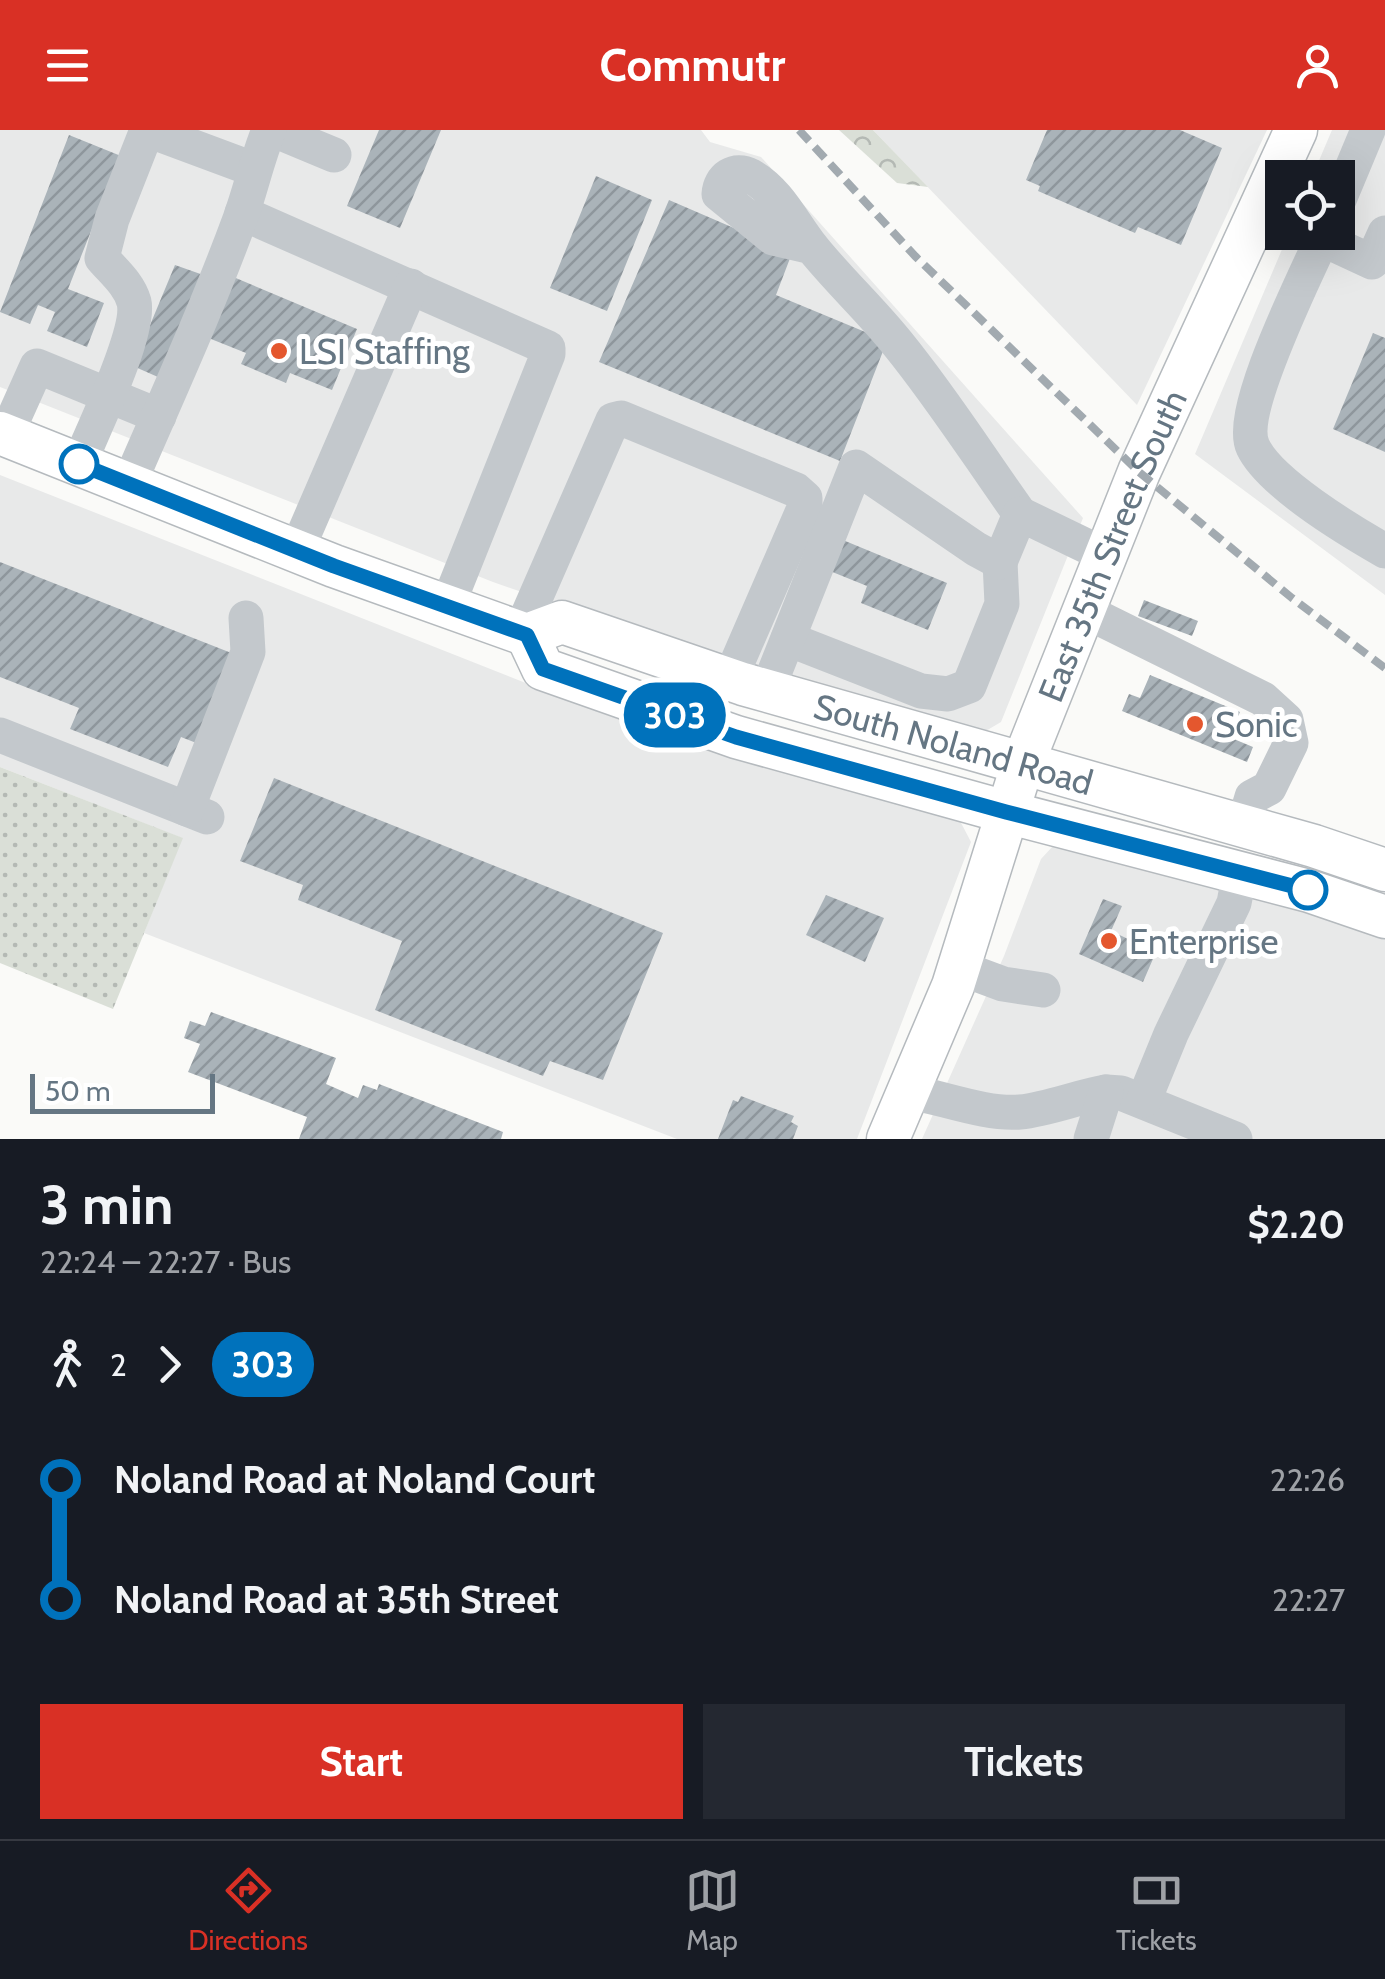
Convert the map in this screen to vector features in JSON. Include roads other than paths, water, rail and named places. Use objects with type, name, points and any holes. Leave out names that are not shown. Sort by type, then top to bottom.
[{"type":"main road","name":"East 35th Street South","points":[[1287,160],[1296,130]]},
{"type":"main road","name":"East 35th Street South","points":[[888,1139],[960,968],[1023,763],[1139,472],[1265,228]]},
{"type":"main road","points":[[3,434],[524,634]]},
{"type":"main road","name":"South Noland Road","points":[[1385,870],[1314,846],[748,685],[562,622],[524,634],[543,669],[736,737],[1309,891],[1385,917]]},
{"type":"lane","points":[[79,464],[131,336],[135,305],[127,286],[102,258],[112,220],[148,130],[253,169]]},
{"type":"lane","points":[[129,484],[242,214],[253,169],[272,130],[334,155]]},
{"type":"lane","points":[[1355,161],[1368,130]]},
{"type":"lane","points":[[242,214],[548,348],[447,606]]},
{"type":"lane","points":[[780,224],[812,247],[900,345],[1020,514],[1107,556]]},
{"type":"lane","points":[[1348,250],[1372,262],[1385,232]]},
{"type":"lane","points":[[1313,250],[1256,397],[1250,421],[1252,446],[1269,468],[1338,523],[1385,550]]},
{"type":"lane","points":[[297,550],[411,286]]},
{"type":"lane","points":[[3,434],[37,366],[158,416]]},
{"type":"lane","points":[[524,634],[612,420],[621,418],[796,490],[804,498],[805,506],[748,685]]},
{"type":"lane","points":[[748,685],[788,640],[856,468],[1000,562]]},
{"type":"lane","points":[[788,640],[921,691],[948,694],[969,686],[1002,604],[1000,562],[1020,514]]},
{"type":"lane","points":[[1085,611],[1263,699],[1286,720],[1291,743],[1269,788],[1252,796],[1244,827]]},
{"type":"lane","points":[[0,734],[197,813],[248,652],[246,618]]},
{"type":"lane","points":[[1144,1100],[1234,903],[1240,872]]},
{"type":"lane","points":[[960,968],[1003,984],[1042,990]]},
{"type":"lane","points":[[910,1092],[955,1100],[981,1110],[1011,1112],[1106,1092],[1144,1100],[1235,1139]]},
{"type":"lane","points":[[1090,1139],[1106,1092]]},
{"type":"railway","points":[[799,130],[915,256],[1139,472],[1292,598],[1385,668]]},
{"type":"place","name":"LSI Staffing","points":[[279,351]]},
{"type":"place","name":"Sonic","points":[[1195,724]]},
{"type":"place","name":"Enterprise","points":[[1109,941]]}]
